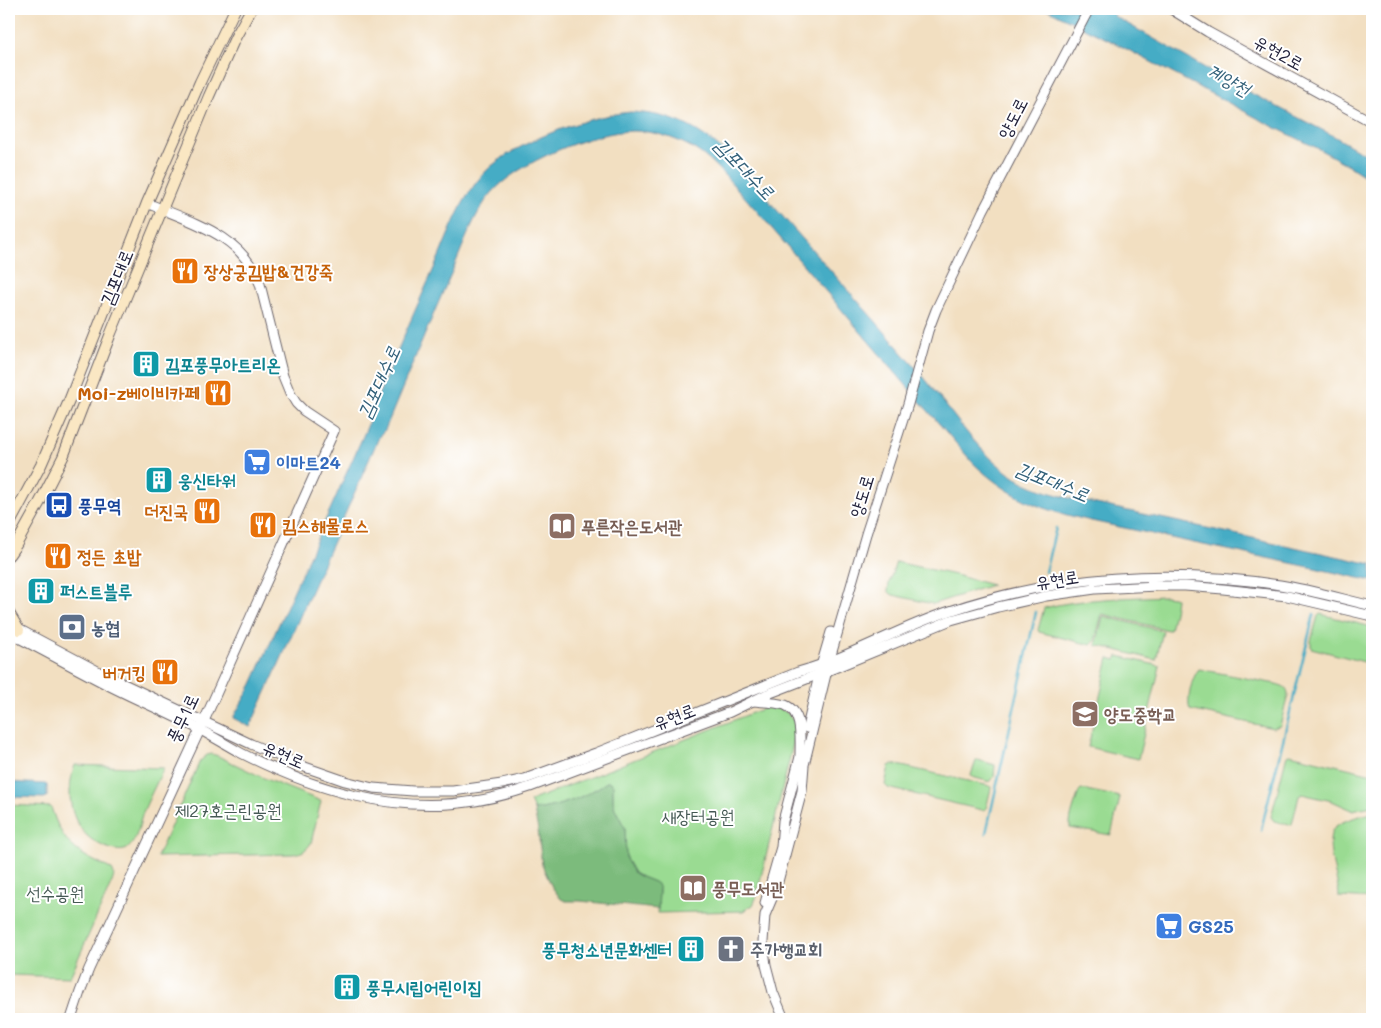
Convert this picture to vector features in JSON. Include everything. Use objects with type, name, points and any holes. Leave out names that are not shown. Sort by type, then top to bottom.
[{"type":"main road","name":"김포대로","points":[[9,525],[42,465],[147,203],[200,82],[235,9]]},
{"type":"main road","name":"김포대로","points":[[9,555],[41,500],[62,457],[209,96],[235,38],[251,9]]},
{"type":"main road","points":[[9,613],[13,633]]},
{"type":"street","name":"양도로","points":[[778,1019],[761,967],[758,929],[781,848],[783,821],[824,668],[917,361],[928,331],[953,273],[1069,40],[1082,9]]},
{"type":"street","name":"양도로","points":[[1069,40],[1089,9]]},
{"type":"street","name":"유현2로","points":[[1171,9],[1208,32],[1372,122]]},
{"type":"street","points":[[147,203],[162,209]]},
{"type":"street","name":"풍무1로","points":[[71,1019],[93,960],[333,432],[301,414],[287,395],[279,377],[257,286],[248,267],[235,253],[218,240],[175,218],[162,209]]},
{"type":"street","name":"유현로","points":[[200,724],[241,753],[298,778],[338,792],[395,804],[444,804],[484,800],[530,787],[703,722],[753,701],[933,617],[1002,595],[1041,587],[1103,579],[1167,576],[1233,580],[1297,588],[1372,606]]},
{"type":"street","name":"유현로","points":[[9,624],[13,633],[109,677],[200,724],[302,766],[345,781],[373,788],[429,792],[453,791],[525,779],[596,753],[798,672],[824,668],[967,615],[1046,596],[1095,589],[1185,586],[1287,596],[1372,616]]},
{"type":"street","name":"양도로","points":[[784,1019],[766,965],[763,942],[765,915],[776,889],[802,791],[804,765],[824,668]]},
{"type":"street","points":[[753,701],[784,705],[792,710],[800,727],[800,755]]},
{"type":"street","name":"풍무1로","points":[[66,1019],[87,964],[200,724]]},
{"type":"green space","points":[[896,562],[992,585],[933,604],[893,595],[888,591]]},
{"type":"green space","points":[[1165,596],[1176,598],[1170,630],[1102,614],[1095,641],[1091,645],[1039,632],[1038,630],[1044,608],[1089,600]]},
{"type":"green space","points":[[1320,614],[1372,627],[1372,664],[1311,648],[1311,641]]},
{"type":"green space","points":[[1103,616],[1163,631],[1156,660],[1096,645]]},
{"type":"green space","points":[[1118,656],[1160,666],[1138,759],[1088,747],[1109,658],[1116,660]]},
{"type":"green space","points":[[1199,669],[1285,687],[1288,695],[1280,726],[1273,728],[1190,710],[1190,689],[1196,672]]},
{"type":"green space","name":"새장터공원","points":[[767,707],[783,710],[787,713],[793,721],[796,732],[756,898],[753,905],[743,911],[658,913],[659,890],[657,885],[634,873],[626,859],[625,828],[615,809],[613,785],[607,782],[572,801],[544,809],[534,810],[530,801]]},
{"type":"green space","name":"제27호근린공원","points":[[212,754],[268,780],[321,801],[311,843],[307,848],[293,854],[157,857],[200,761],[207,755]]},
{"type":"green space","points":[[1290,754],[1372,774],[1372,806],[1352,810],[1332,801],[1302,794],[1299,796],[1292,824],[1274,821],[1271,817],[1286,758]]},
{"type":"green space","points":[[978,760],[995,765],[994,777],[990,782],[972,777],[971,775]]},
{"type":"green space","points":[[893,764],[990,786],[986,809],[982,810],[888,788],[885,785],[889,766]]},
{"type":"green space","points":[[75,765],[164,768],[144,810],[134,841],[127,849],[115,850],[96,842],[86,835],[79,825],[71,803],[70,790]]},
{"type":"green space","points":[[607,782],[613,785],[615,809],[625,828],[626,859],[634,873],[657,884],[659,890],[658,909],[566,901],[561,899],[552,887],[542,865],[534,810],[572,801]]},
{"type":"green space","points":[[1081,789],[1120,798],[1111,835],[1070,828],[1072,814]]},
{"type":"green space","name":"선수공원","points":[[9,805],[51,807],[61,830],[72,846],[113,872],[112,882],[70,977],[9,975]]},
{"type":"green space","points":[[1372,813],[1372,899],[1339,897],[1330,849],[1332,831],[1344,821]]},
{"type":"water","points":[[1047,9],[1115,9],[1114,16],[1235,85],[1372,158],[1372,181],[1315,147]]},
{"type":"water","points":[[646,113],[674,120],[698,131],[721,148],[899,348],[979,446],[1008,473],[1042,490],[1069,498],[1372,564],[1372,581],[1075,517],[1036,505],[1011,492],[987,476],[973,463],[752,206],[710,160],[689,146],[662,135],[640,131],[616,132],[577,143],[536,160],[503,182],[485,201],[470,229],[385,430],[380,435],[250,727],[233,718],[252,684],[367,427],[371,412],[462,204],[469,193],[485,172],[514,150],[574,124],[614,114]]},
{"type":"water","points":[[9,782],[45,784],[47,785],[47,797],[9,797]]},
{"type":"waterway","points":[[1045,572],[1056,528]]},
{"type":"waterway","points":[[986,833],[1036,612]]},
{"type":"waterway","points":[[1261,830],[1314,614]]},
{"type":"place","name":"장상궁김밥&건강죽","points":[[185,271]]},
{"type":"place","name":"김포풍무아트리온","points":[[146,364]]},
{"type":"place","name":"Moi-z베이비카페","points":[[218,393]]},
{"type":"place","name":"이마트24","points":[[257,462]]},
{"type":"place","name":"웅신타워","points":[[159,480]]},
{"type":"place","name":"풍무역","points":[[59,505]]},
{"type":"place","name":"더진국","points":[[207,511]]},
{"type":"place","name":"킴스해물로스","points":[[263,525]]},
{"type":"place","name":"푸른작은도서관","points":[[562,526]]},
{"type":"place","name":"정든 초밥","points":[[58,556]]},
{"type":"place","name":"퍼스트블루","points":[[41,591]]},
{"type":"place","name":"농협","points":[[72,627]]},
{"type":"place","name":"버거킹","points":[[165,672]]},
{"type":"place","name":"양도중학교","points":[[1085,714]]},
{"type":"place","name":"풍무도서관","points":[[693,888]]},
{"type":"place","name":"GS25","points":[[1169,926]]},
{"type":"place","name":"풍무청소년문화센터","points":[[691,949]]},
{"type":"place","name":"주가행교회","points":[[731,949]]},
{"type":"place","name":"풍무시립어린이집","points":[[347,987]]},
{"type":"water label","name":"계양천","points":[[1229,79]]},
{"type":"water label","name":"김포대수로","points":[[745,168]]},
{"type":"water label","name":"김포대수로","points":[[378,382]]},
{"type":"water label","name":"김포대수로","points":[[1053,481]]}]
